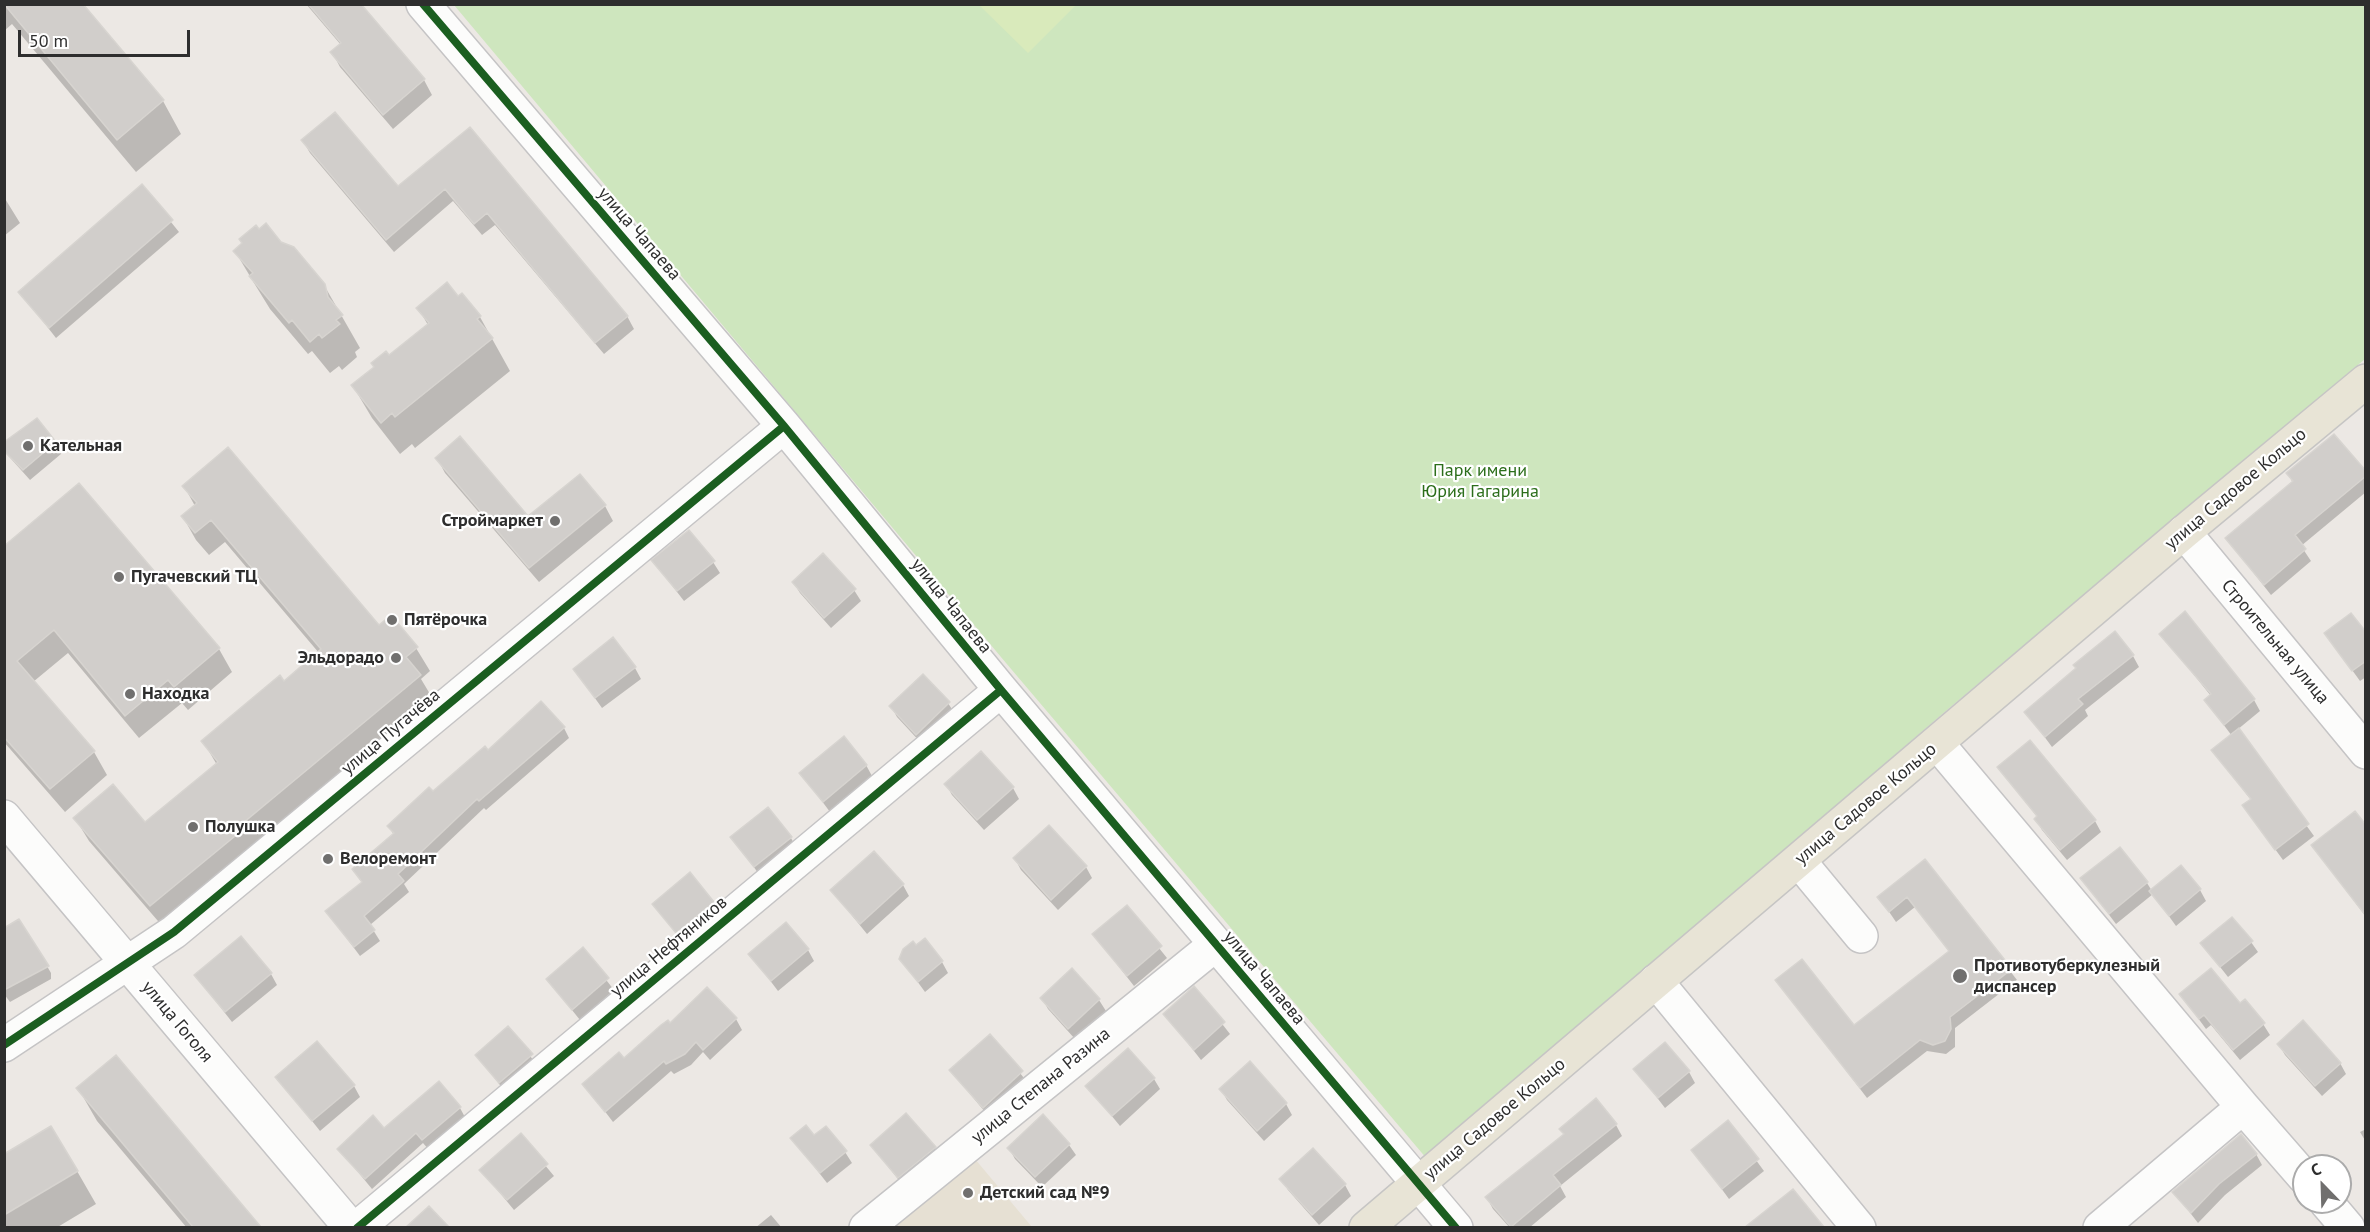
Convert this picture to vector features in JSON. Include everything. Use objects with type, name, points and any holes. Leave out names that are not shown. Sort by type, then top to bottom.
[{"type":"main road","name":"улица Садовое Кольцо","points":[[1366,1227],[2184,532],[2366,381]]},
{"type":"street","name":"улица Чапаева","points":[[423,4],[784,426],[1001,690],[1456,1227]]},
{"type":"street","name":"улица Пугачёва","points":[[4,1045],[174,932],[784,426]]},
{"type":"street","name":"Строительная улица","points":[[2184,532],[2366,752]]},
{"type":"street","name":"улица Нефтяников","points":[[357,1227],[1001,690]]},
{"type":"street","points":[[1938,743],[2292,1163]]},
{"type":"street","name":"улица Гоголя","points":[[4,817],[351,1227]]},
{"type":"street","points":[[1799,861],[1861,936]]},
{"type":"street","name":"улица Степана Разина","points":[[866,1227],[1216,944]]},
{"type":"street","points":[[1656,981],[1859,1227]]},
{"type":"street","points":[[2100,1227],[2243,1107]]},
{"type":"street","points":[[2337,1214],[2348,1227]]},
{"type":"shaded area","name":"Детский сад №9","points":[[975,1159],[1032,1227],[892,1228]]},
{"type":"green space","name":"Парк имени Юрия Гагарина","points":[[454,5],[2365,5],[2365,359],[1947,710],[1427,1159],[1006,663]]},
{"type":"green space","points":[[979,5],[1076,5],[1028,53]]},
{"type":"building","points":[[4,4],[83,4],[164,100],[117,140]]},
{"type":"building","points":[[308,4],[361,4],[425,79],[383,115],[330,52],[341,43]]},
{"type":"building","points":[[335,112],[398,186],[470,127],[628,316],[595,343],[487,213],[474,224],[445,189],[386,240],[301,140]]},
{"type":"building","points":[[142,184],[173,220],[49,328],[18,292]]},
{"type":"building","points":[[266,223],[281,242],[294,247],[325,284],[328,297],[343,315],[336,320],[340,324],[322,338],[319,334],[310,342],[292,320],[289,323],[249,276],[253,273],[233,251],[242,243],[239,239],[256,225],[259,229]]},
{"type":"building","points":[[447,282],[458,296],[462,293],[481,316],[477,319],[493,338],[395,417],[392,413],[381,423],[351,385],[374,367],[371,363],[386,351],[389,355],[429,323],[416,308]]},
{"type":"building","name":"Кательная","points":[[37,418],[56,442],[23,470],[4,451],[4,442]]},
{"type":"building","points":[[2334,434],[2366,471],[2366,476],[2295,535],[2306,549],[2264,585],[2225,538],[2293,481],[2286,473]]},
{"type":"building","points":[[460,436],[528,516],[580,474],[606,505],[529,568],[435,458]]},
{"type":"building","points":[[228,447],[379,625],[391,615],[418,647],[406,657],[421,675],[237,828],[240,832],[150,906],[73,818],[113,784],[145,822],[218,762],[201,741],[280,675],[284,681],[321,649],[211,520],[195,533],[181,516],[197,503],[182,486]]},
{"type":"building","points":[[79,483],[220,648],[174,687],[168,680],[125,716],[54,630],[17,661],[95,751],[50,789],[4,737],[4,546]]},
{"type":"building","points":[[689,530],[715,561],[677,591],[651,560]]},
{"type":"building","points":[[823,553],[856,589],[824,618],[792,582]]},
{"type":"building","points":[[2185,611],[2255,699],[2224,725],[2204,700],[2211,694],[2159,634]]},
{"type":"building","points":[[2351,613],[2366,632],[2366,661],[2352,671],[2324,633]]},
{"type":"building","points":[[2115,631],[2134,655],[2078,699],[2083,704],[2045,737],[2024,712],[2076,668],[2073,665]]},
{"type":"building","points":[[613,637],[636,667],[595,698],[573,669]]},
{"type":"building","points":[[923,674],[950,702],[916,735],[889,706]]},
{"type":"building","points":[[541,701],[565,727],[479,801],[477,799],[398,874],[404,881],[364,916],[375,930],[354,947],[325,911],[362,882],[352,869],[394,833],[387,826],[429,787],[433,791],[485,746],[488,750]]},
{"type":"building","points":[[2239,728],[2309,824],[2275,850],[2242,805],[2251,799],[2211,750]]},
{"type":"building","points":[[844,736],[867,765],[823,802],[799,773]]},
{"type":"building","points":[[2030,740],[2096,820],[2060,850],[2034,819],[2037,816],[1997,767]]},
{"type":"building","points":[[981,751],[1014,787],[977,820],[944,784]]},
{"type":"building","points":[[768,807],[792,837],[754,867],[730,837]]},
{"type":"building","points":[[2355,811],[2366,825],[2366,916],[2311,845]]},
{"type":"building","points":[[1049,825],[1087,866],[1051,900],[1013,858]]},
{"type":"building","points":[[2120,847],[2148,882],[2109,914],[2080,878]]},
{"type":"building","points":[[874,851],[904,884],[860,924],[830,890]]},
{"type":"building","name":"Противотуберкулезный диспансер","points":[[1925,859],[2012,969],[1950,1017],[1951,1029],[1945,1041],[1933,1045],[1920,1040],[1860,1088],[1775,980],[1802,959],[1854,1025],[1949,951],[1907,897],[1889,912],[1877,897]]},
{"type":"building","points":[[2181,865],[2201,889],[2169,916],[2149,891]]},
{"type":"building","points":[[690,872],[714,902],[676,933],[652,904]]},
{"type":"building","points":[[1127,905],[1162,946],[1127,976],[1092,934]]},
{"type":"building","points":[[2232,917],[2253,941],[2220,967],[2200,943]]},
{"type":"building","points":[[19,919],[49,966],[4,990],[4,928]]},
{"type":"building","points":[[786,922],[809,949],[771,981],[748,954]]},
{"type":"building","points":[[241,936],[272,973],[225,1012],[194,975]]},
{"type":"building","points":[[925,938],[943,961],[918,982],[899,959],[903,949],[913,941],[916,945]]},
{"type":"building","points":[[583,947],[609,978],[572,1010],[546,979]]},
{"type":"building","points":[[1072,968],[1100,999],[1068,1029],[1040,998]]},
{"type":"building","points":[[2211,968],[2240,1003],[2245,999],[2265,1023],[2233,1050],[2204,1015],[2199,1019],[2179,994]]},
{"type":"building","points":[[1194,986],[1225,1022],[1194,1050],[1163,1014]]},
{"type":"building","points":[[707,987],[737,1018],[703,1050],[696,1042],[685,1054],[666,1064],[664,1061],[605,1112],[582,1084],[619,1052],[624,1058],[661,1025],[668,1020],[670,1023]]},
{"type":"building","points":[[2303,1020],[2341,1063],[2315,1086],[2277,1044]]},
{"type":"building","points":[[508,1026],[533,1054],[499,1083],[475,1055]]},
{"type":"building","points":[[990,1034],[1023,1071],[983,1108],[949,1070]]},
{"type":"building","points":[[317,1041],[355,1085],[312,1121],[275,1077]]},
{"type":"building","points":[[1665,1042],[1690,1071],[1658,1098],[1633,1069]]},
{"type":"building","points":[[1128,1048],[1155,1078],[1112,1116],[1085,1086]]},
{"type":"building","points":[[116,1055],[261,1227],[193,1227],[76,1088]]},
{"type":"building","points":[[1250,1061],[1287,1103],[1257,1131],[1219,1089]]},
{"type":"building","points":[[439,1081],[461,1107],[422,1140],[416,1133],[365,1179],[337,1149],[373,1115],[384,1128]]},
{"type":"building","points":[[1596,1098],[1617,1124],[1553,1175],[1561,1185],[1511,1227],[1485,1197],[1564,1134],[1559,1129]]},
{"type":"building","points":[[906,1113],[936,1147],[898,1178],[870,1145]]},
{"type":"building","points":[[1043,1114],[1070,1144],[1035,1177],[1007,1148]]},
{"type":"building","points":[[1728,1120],[1759,1159],[1722,1189],[1691,1150]]},
{"type":"building","points":[[806,1125],[814,1135],[826,1126],[847,1151],[820,1173],[790,1138]]},
{"type":"building","points":[[51,1126],[78,1171],[4,1215],[4,1154]]},
{"type":"building","points":[[521,1133],[548,1164],[507,1200],[479,1170]]},
{"type":"building","points":[[2241,1134],[2257,1154],[2219,1184],[2191,1213],[2172,1192]]},
{"type":"building","points":[[1313,1148],[1346,1184],[1312,1215],[1279,1179]]},
{"type":"building","points":[[1793,1189],[1824,1227],[1745,1227]]},
{"type":"building","points":[[429,1206],[449,1227],[406,1227]]},
{"type":"cycle path","points":[[423,4],[784,426],[1001,690],[1456,1228]]},
{"type":"cycle path","points":[[4,1045],[174,932],[784,426]]},
{"type":"cycle path","points":[[357,1228],[1001,690]]},
{"type":"place","name":"Кательная","points":[[28,446]]},
{"type":"place","name":"Строймаркет","points":[[555,521]]},
{"type":"place","name":"Пугачевский ТЦ","points":[[119,577]]},
{"type":"place","name":"Пятёрочка","points":[[392,620]]},
{"type":"place","name":"Эльдорадо","points":[[396,658]]},
{"type":"place","name":"Находка","points":[[130,694]]},
{"type":"place","name":"Полушка","points":[[193,827]]},
{"type":"place","name":"Велоремонт","points":[[328,859]]},
{"type":"place","name":"Противотуберкулезный диспансер","points":[[1960,976]]},
{"type":"place","name":"Детский сад №9","points":[[968,1193]]}]
